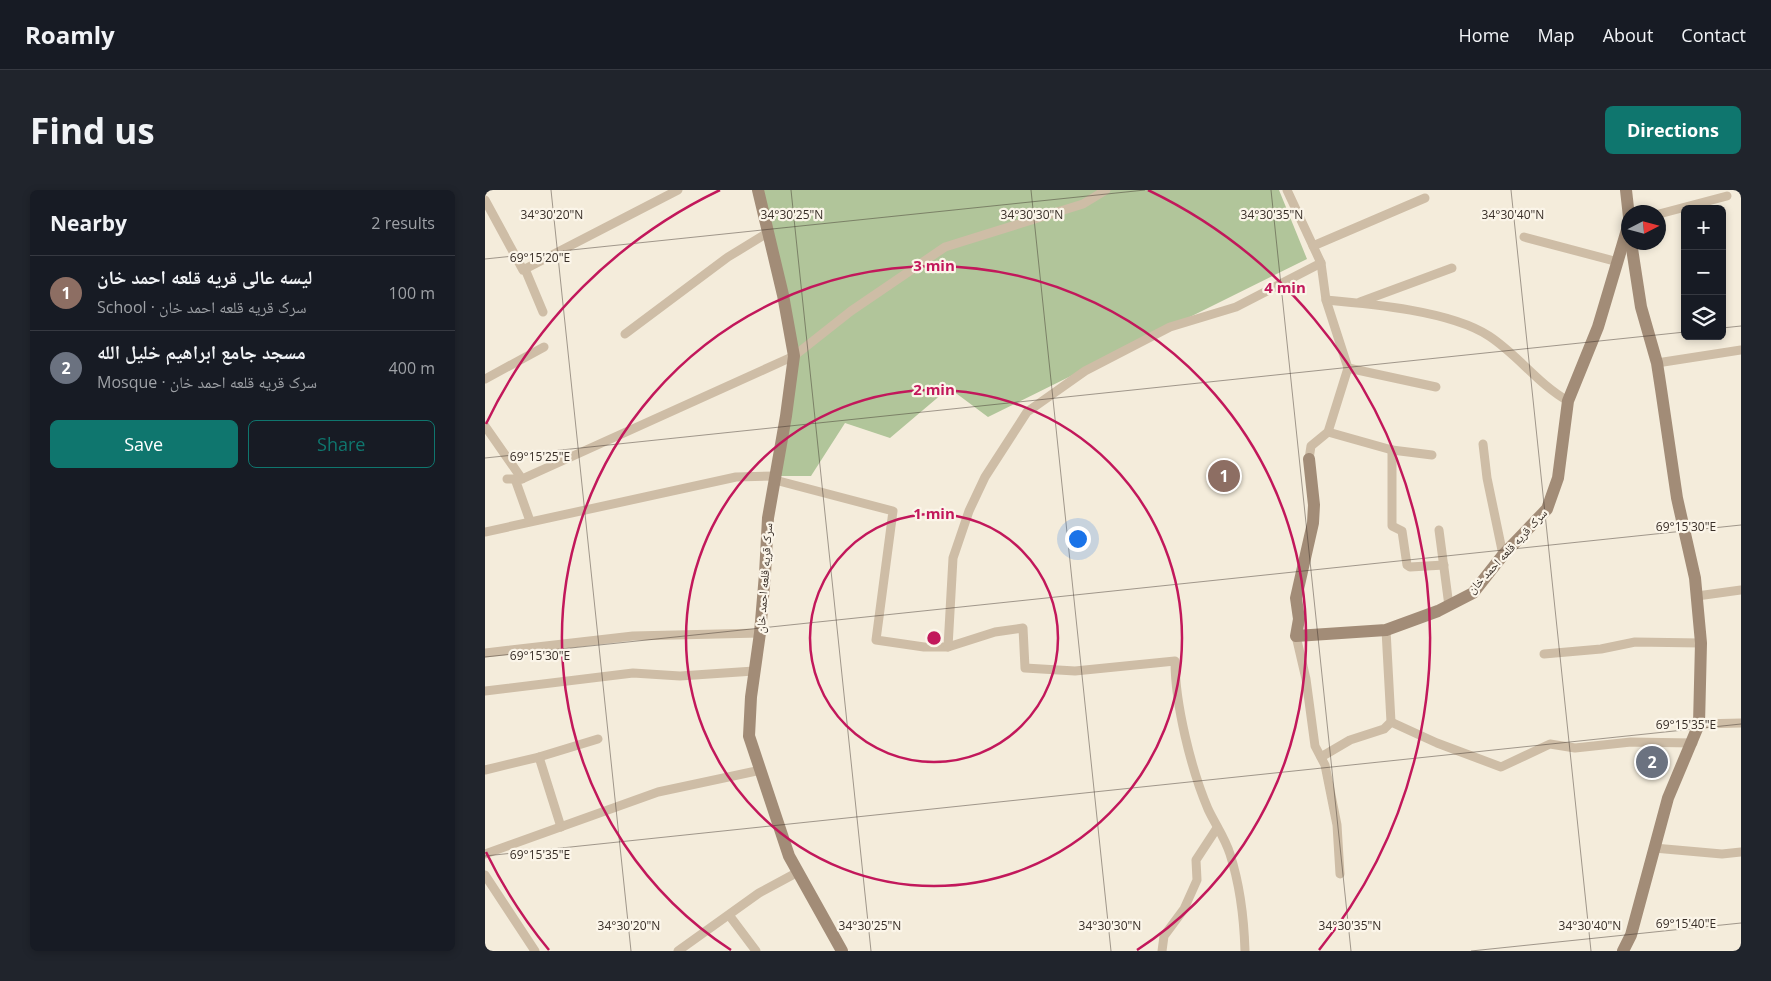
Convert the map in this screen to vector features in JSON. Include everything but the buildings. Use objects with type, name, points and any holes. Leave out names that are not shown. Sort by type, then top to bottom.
[{"type":"street","points":[[525,269],[678,190]]},
{"type":"street","name":"سرک قریه قلعه احمد خان","points":[[758,190],[769,232],[794,356],[768,518],[760,633],[751,697],[749,736],[786,848],[842,951]]},
{"type":"street","points":[[515,479],[794,356],[851,310],[945,247],[1083,204],[1106,190]]},
{"type":"street","points":[[1287,190],[1321,263],[1326,300],[1348,368],[1328,432],[1311,446],[1309,459],[1314,505],[1313,523],[1296,598],[1299,619],[1296,636],[1306,679],[1315,746],[1325,764],[1337,825],[1340,874]]},
{"type":"street","points":[[1626,190],[1628,205]]},
{"type":"street","points":[[1666,212],[1727,196]]},
{"type":"street","points":[[1313,246],[1425,198]]},
{"type":"street","points":[[485,200],[523,270],[525,269],[543,312]]},
{"type":"street","points":[[625,334],[728,257],[769,232]]},
{"type":"street","points":[[1524,236],[1618,262]]},
{"type":"street","name":"سرک قریه قلعه احمد خان","points":[[1296,636],[1386,630],[1417,621],[1449,606],[1473,593],[1503,554],[1551,502],[1558,478],[1568,401],[1598,327],[1621,250]]},
{"type":"street","points":[[1623,951],[1631,935],[1668,798],[1682,761],[1693,743],[1699,724],[1701,643],[1695,578],[1677,498],[1657,363],[1641,307],[1632,250]]},
{"type":"street","points":[[947,647],[953,558],[969,511],[985,477],[1027,412],[1085,372],[1170,327],[1236,307],[1321,263]]},
{"type":"street","points":[[1357,302],[1452,268]]},
{"type":"street","points":[[1326,300],[1357,302],[1439,317],[1468,325],[1489,335],[1532,371],[1549,390],[1568,401]]},
{"type":"street","points":[[485,379],[544,347]]},
{"type":"street","points":[[1657,363],[1741,350]]},
{"type":"street","points":[[1348,368],[1436,387]]},
{"type":"street","points":[[485,426],[515,479],[530,521]]},
{"type":"street","points":[[1328,432],[1392,450],[1432,455]]},
{"type":"street","points":[[1483,444],[1487,478],[1503,554]]},
{"type":"street","points":[[1392,450],[1392,526],[1401,529],[1407,565],[1410,567],[1444,565]]},
{"type":"street","points":[[485,532],[736,477],[775,478],[893,511],[876,640],[924,647],[947,647],[995,632],[1023,628],[1025,668],[1075,671],[1175,661],[1175,688],[1188,745],[1207,807],[1229,853],[1244,915],[1245,951]]},
{"type":"street","points":[[1439,530],[1449,606]]},
{"type":"street","points":[[1697,596],[1741,590]]},
{"type":"street","points":[[1321,757],[1350,740],[1384,729],[1391,722],[1386,630]]},
{"type":"street","points":[[485,654],[633,636],[760,633]]},
{"type":"street","points":[[1544,654],[1601,649],[1635,642],[1701,643]]},
{"type":"street","points":[[485,691],[633,673],[680,676],[755,671]]},
{"type":"street","points":[[1391,722],[1437,743],[1501,767],[1550,744],[1575,748],[1631,742],[1693,743]]},
{"type":"street","points":[[1699,724],[1741,723]]},
{"type":"street","points":[[485,770],[539,757],[597,739]]},
{"type":"street","points":[[539,757],[561,827]]},
{"type":"street","points":[[485,854],[658,792],[761,770]]},
{"type":"street","points":[[1162,951],[1164,936],[1184,909],[1197,880],[1197,860],[1217,828]]},
{"type":"street","points":[[1654,848],[1722,854],[1741,852]]},
{"type":"street","points":[[678,951],[759,893],[798,872]]},
{"type":"street","points":[[485,875],[535,951]]},
{"type":"street","points":[[729,915],[757,951]]},
{"type":"green space","points":[[758,190],[1279,190],[1307,259],[988,417],[949,388],[890,438],[845,423],[811,476],[775,476],[794,356]]},
{"type":"place","name":"لیسه عالی قریه قلعه احمد خان","points":[[1224,476]]},
{"type":"place","name":"مسجد جامع ابراهیم خلیل الله","points":[[1652,762]]}]
